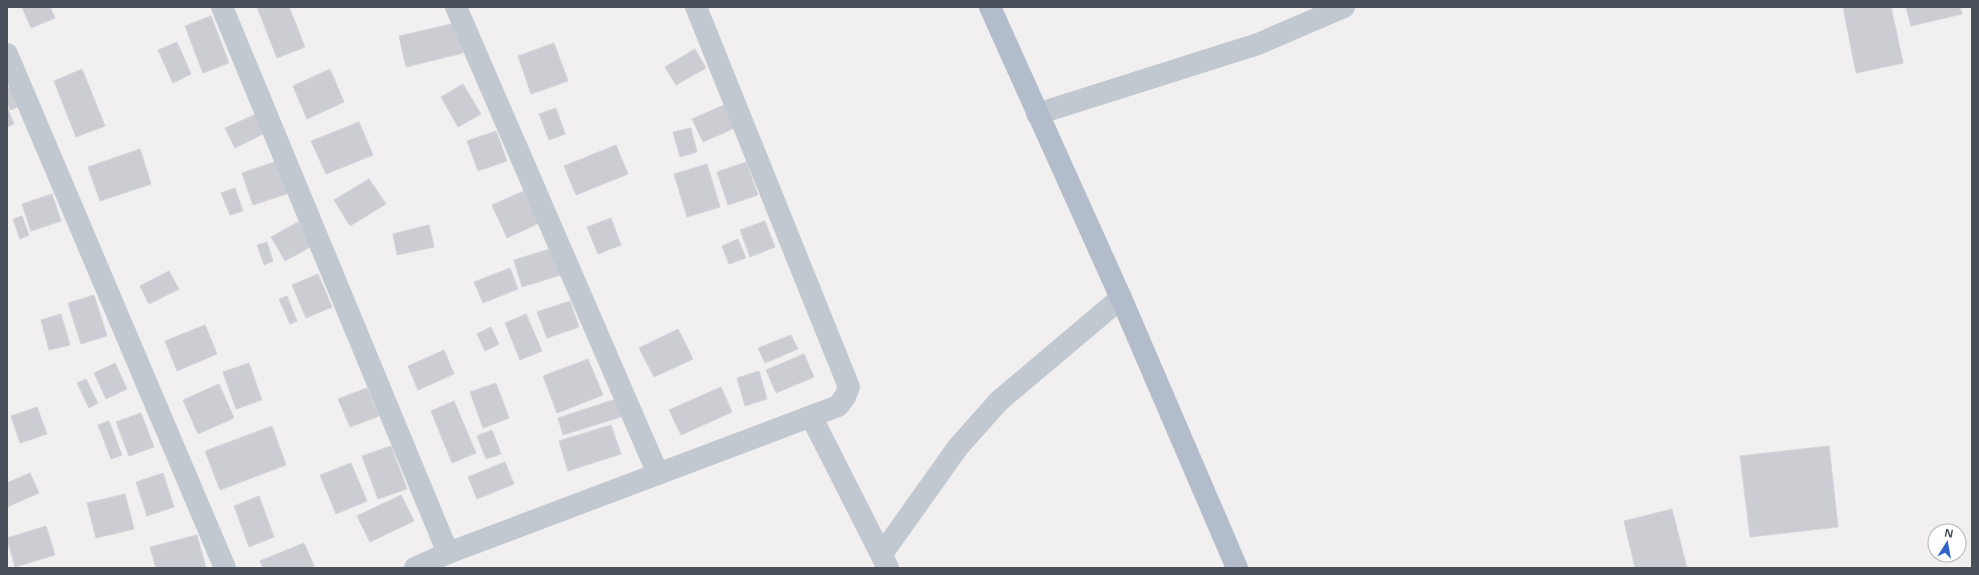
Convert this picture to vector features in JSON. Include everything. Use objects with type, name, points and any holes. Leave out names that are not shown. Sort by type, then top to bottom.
[{"type":"main road","points":[[990,7],[1121,298],[1237,568]]},
{"type":"street","points":[[222,7],[448,553]]},
{"type":"street","points":[[456,7],[658,474]]},
{"type":"street","points":[[415,568],[448,553],[838,406],[845,397],[849,387],[696,7]]},
{"type":"street","points":[[1037,114],[1258,44],[1344,7]]},
{"type":"street","points":[[7,54],[225,568]]},
{"type":"street","points":[[885,561],[958,447],[999,401],[1121,298]]},
{"type":"street","points":[[810,416],[885,561]]},
{"type":"building","points":[[22,7],[50,7],[55,18],[31,28]]},
{"type":"building","points":[[257,7],[289,7],[305,47],[277,58]]},
{"type":"building","points":[[1843,7],[1891,7],[1903,63],[1856,73]]},
{"type":"building","points":[[1906,7],[1960,7],[1962,14],[1911,26]]},
{"type":"building","points":[[211,16],[229,63],[203,73],[185,26]]},
{"type":"building","points":[[456,23],[463,53],[406,67],[399,36]]},
{"type":"building","points":[[177,42],[191,74],[173,83],[158,50]]},
{"type":"building","points":[[554,43],[568,81],[531,94],[518,56]]},
{"type":"building","points":[[695,49],[706,68],[676,85],[665,67]]},
{"type":"building","points":[[82,69],[105,126],[76,137],[54,81]]},
{"type":"building","points":[[330,69],[344,102],[307,119],[293,86]]},
{"type":"building","points":[[463,84],[481,114],[458,127],[441,97]]},
{"type":"building","points":[[16,85],[23,105],[10,110],[7,101],[7,88]]},
{"type":"building","points":[[724,105],[735,128],[703,142],[692,119]]},
{"type":"building","points":[[7,107],[14,124],[7,127]]},
{"type":"building","points":[[556,108],[565,134],[549,140],[539,114]]},
{"type":"building","points":[[256,114],[265,133],[235,148],[225,128]]},
{"type":"building","points":[[359,122],[373,155],[326,174],[311,141]]},
{"type":"building","points":[[691,128],[697,152],[680,157],[673,132]]},
{"type":"building","points":[[496,131],[507,161],[478,171],[467,141]]},
{"type":"building","points":[[616,145],[628,174],[576,195],[564,166]]},
{"type":"building","points":[[140,149],[151,184],[100,201],[88,167]]},
{"type":"building","points":[[277,161],[289,193],[253,205],[242,173]]},
{"type":"building","points":[[746,162],[758,195],[728,205],[717,172]]},
{"type":"building","points":[[707,164],[720,207],[687,217],[674,174]]},
{"type":"building","points":[[369,179],[386,204],[350,226],[334,200]]},
{"type":"building","points":[[533,187],[548,219],[507,238],[492,205]]},
{"type":"building","points":[[235,188],[243,211],[230,215],[221,193]]},
{"type":"building","points":[[52,194],[61,221],[31,231],[22,204]]},
{"type":"building","points":[[22,216],[29,235],[20,239],[13,219]]},
{"type":"building","points":[[611,218],[621,245],[598,254],[587,227]]},
{"type":"building","points":[[765,221],[775,247],[750,257],[740,230]]},
{"type":"building","points":[[298,222],[312,246],[285,261],[271,237]]},
{"type":"building","points":[[429,225],[434,247],[397,255],[393,234]]},
{"type":"building","points":[[738,239],[746,258],[729,264],[722,246]]},
{"type":"building","points":[[267,242],[273,261],[264,265],[257,245]]},
{"type":"building","points":[[556,247],[564,274],[522,287],[514,260]]},
{"type":"building","points":[[510,268],[518,289],[483,303],[474,282]]},
{"type":"building","points":[[169,271],[179,289],[149,304],[140,286]]},
{"type":"building","points":[[318,274],[332,307],[306,318],[292,285]]},
{"type":"building","points":[[94,295],[107,336],[81,344],[68,303]]},
{"type":"building","points":[[287,296],[297,321],[290,324],[279,299]]},
{"type":"building","points":[[570,301],[579,327],[547,338],[537,312]]},
{"type":"building","points":[[61,314],[70,345],[49,350],[41,320]]},
{"type":"building","points":[[526,314],[542,351],[520,360],[505,323]]},
{"type":"building","points":[[205,325],[217,354],[177,371],[165,341]]},
{"type":"building","points":[[491,327],[499,344],[485,351],[477,334]]},
{"type":"building","points":[[678,329],[693,359],[654,377],[639,348]]},
{"type":"building","points":[[791,335],[798,349],[765,363],[758,348]]},
{"type":"building","points":[[444,350],[454,374],[418,390],[408,366]]},
{"type":"building","points":[[804,354],[814,377],[776,393],[766,370]]},
{"type":"building","points":[[588,359],[603,395],[557,413],[543,376]]},
{"type":"building","points":[[115,363],[127,389],[106,399],[94,373]]},
{"type":"building","points":[[249,363],[262,400],[236,409],[223,372]]},
{"type":"building","points":[[759,371],[767,399],[745,406],[737,378]]},
{"type":"building","points":[[86,379],[98,403],[89,408],[77,383]]},
{"type":"building","points":[[496,383],[509,418],[483,428],[470,392]]},
{"type":"building","points":[[219,384],[234,418],[198,434],[183,400]]},
{"type":"building","points":[[721,387],[732,412],[681,435],[669,410]]},
{"type":"building","points":[[367,388],[379,416],[350,427],[338,399]]},
{"type":"building","points":[[625,396],[630,414],[563,435],[558,418]]},
{"type":"building","points":[[454,401],[476,453],[452,463],[431,411]]},
{"type":"building","points":[[37,407],[47,434],[20,443],[11,416]]},
{"type":"building","points":[[141,413],[154,447],[129,456],[116,422]]},
{"type":"building","points":[[109,421],[122,455],[111,459],[98,425]]},
{"type":"building","points":[[611,425],[621,454],[568,471],[559,441]]},
{"type":"building","points":[[272,426],[286,465],[220,490],[205,451]]},
{"type":"building","points":[[492,430],[501,454],[486,459],[477,436]]},
{"type":"building","points":[[391,446],[407,489],[378,499],[362,456]]},
{"type":"building","points":[[1829,446],[1838,527],[1750,537],[1740,456]]},
{"type":"building","points":[[505,462],[514,484],[477,499],[468,477]]},
{"type":"building","points":[[351,463],[367,501],[336,514],[320,475]]},
{"type":"building","points":[[30,473],[39,493],[7,507],[7,483]]},
{"type":"building","points":[[163,473],[174,507],[147,516],[136,482]]},
{"type":"building","points":[[125,494],[134,529],[96,538],[87,503]]},
{"type":"building","points":[[401,495],[414,521],[370,542],[357,516]]},
{"type":"building","points":[[259,496],[274,537],[249,547],[234,506]]},
{"type":"building","points":[[1672,509],[1687,568],[1635,568],[1624,521]]},
{"type":"building","points":[[46,526],[55,555],[15,567],[7,538]]},
{"type":"building","points":[[197,535],[206,568],[156,568],[150,547]]},
{"type":"building","points":[[304,543],[315,568],[263,568],[260,561]]}]
